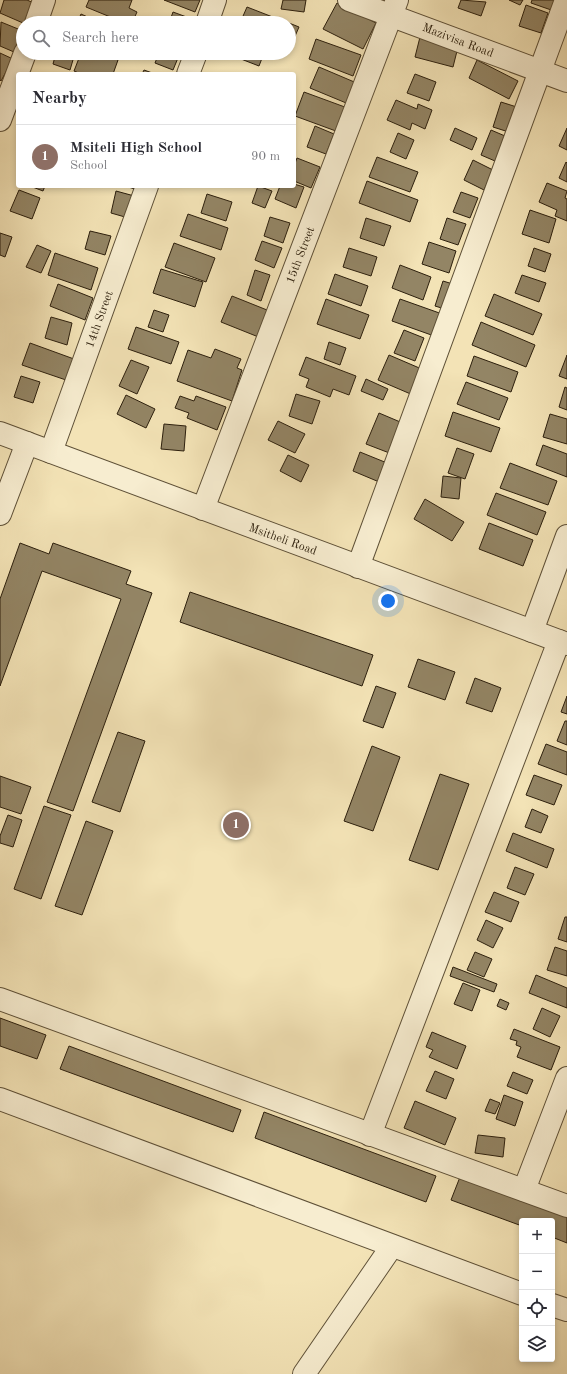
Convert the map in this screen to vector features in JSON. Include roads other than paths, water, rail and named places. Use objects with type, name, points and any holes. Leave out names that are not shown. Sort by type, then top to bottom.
[{"type":"street","points":[[38,16],[44,0]]},
{"type":"street","points":[[209,16],[215,0]]},
{"type":"street","name":"Mazivisa Road","points":[[349,0],[394,7],[540,71],[567,81]]},
{"type":"street","points":[[358,567],[566,0]]},
{"type":"street","name":"15th Street","points":[[204,509],[394,7]]},
{"type":"street","points":[[17,72],[21,60]]},
{"type":"street","points":[[189,72],[193,60]]},
{"type":"street","points":[[0,120],[16,75]]},
{"type":"street","name":"14th Street","points":[[51,452],[146,188]]},
{"type":"street","name":"Msitheli Road","points":[[0,433],[563,643]]},
{"type":"street","points":[[0,514],[27,443]]},
{"type":"street","points":[[532,631],[567,536]]},
{"type":"street","points":[[370,1135],[563,643]]},
{"type":"street","points":[[0,999],[567,1206]]},
{"type":"street","points":[[524,1190],[567,1078]]},
{"type":"street","points":[[0,1099],[519,1293]]},
{"type":"street","points":[[304,1374],[392,1246]]},
{"type":"street","points":[[555,1305],[567,1310]]},
{"type":"place","name":"Msiteli High School","points":[[236,825]]}]
